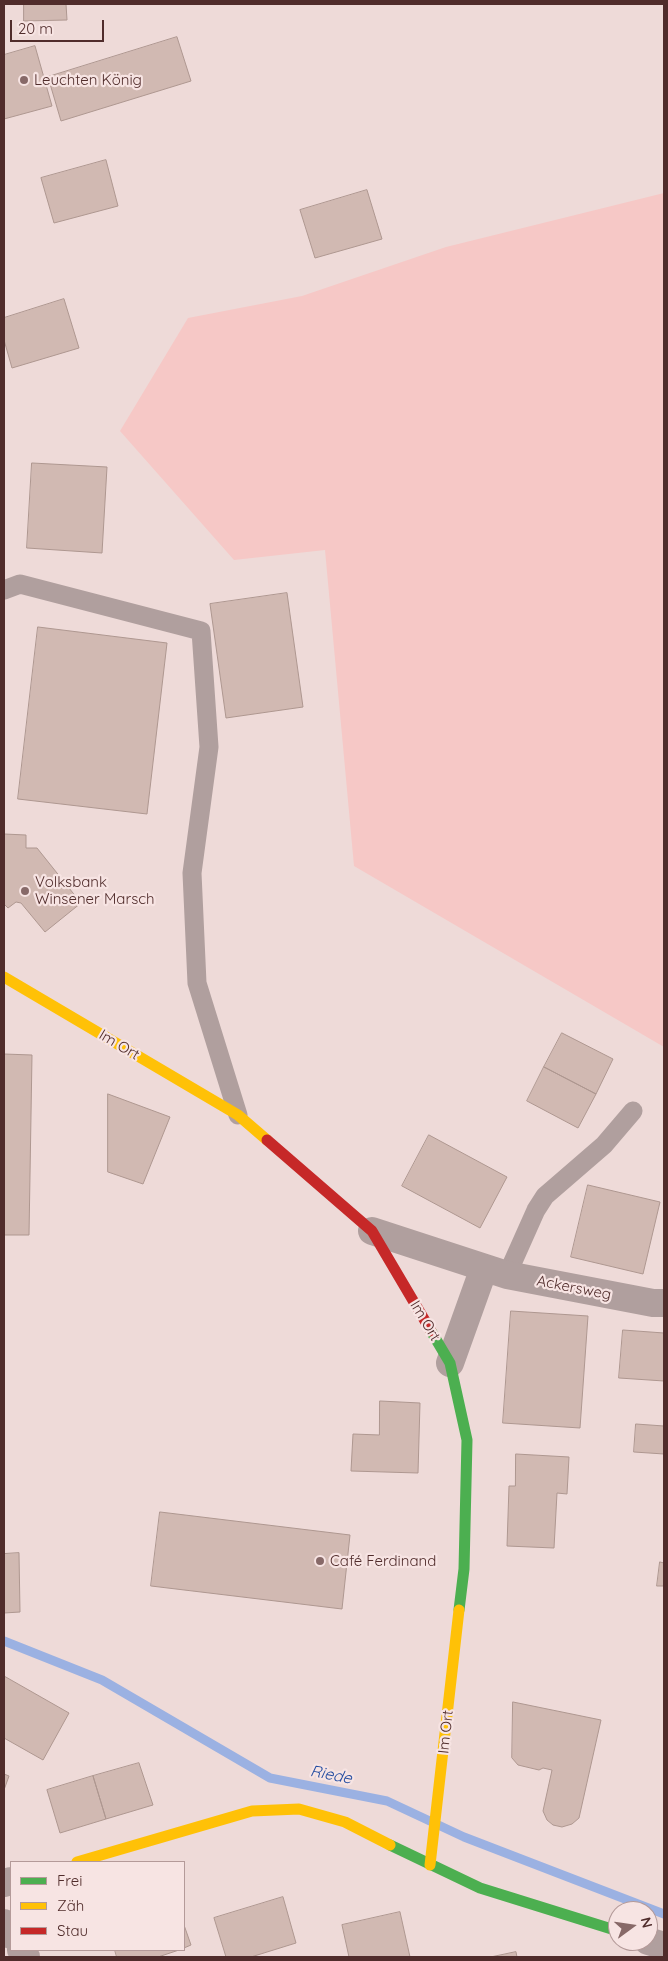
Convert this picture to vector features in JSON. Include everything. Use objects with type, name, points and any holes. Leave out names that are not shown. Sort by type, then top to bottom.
[{"type":"street","name":"Im Ort","points":[[4,976],[238,1115],[372,1230],[450,1363],[467,1440],[464,1569],[430,1865]]},
{"type":"street","name":"Ackersweg","points":[[372,1230],[495,1272],[653,1303],[664,1303]]},
{"type":"street","points":[[450,1363],[495,1272]]},
{"type":"street","points":[[80,1861],[252,1812],[299,1809],[346,1822],[480,1888],[608,1928]]},
{"type":"lane","points":[[4,590],[20,584],[201,631],[209,747],[192,873],[198,984],[238,1115]]},
{"type":"lane","points":[[495,1272],[545,1196],[604,1145],[633,1111]]},
{"type":"shaded area","points":[[664,193],[664,1047],[354,866],[325,550],[234,560],[120,431],[188,318],[302,296],[446,247]]},
{"type":"building","points":[[24,4],[66,4],[67,20],[24,21]]},
{"type":"building","points":[[177,37],[191,81],[61,121],[48,77]]},
{"type":"building","name":"Leuchten König","points":[[35,46],[52,106],[4,119],[4,55]]},
{"type":"building","points":[[106,160],[118,206],[54,223],[41,178]]},
{"type":"building","points":[[367,190],[382,239],[315,258],[300,210]]},
{"type":"building","points":[[64,299],[79,348],[12,368],[4,340],[4,318]]},
{"type":"building","points":[[32,463],[107,467],[102,553],[27,548]]},
{"type":"building","points":[[287,593],[303,707],[226,718],[210,604]]},
{"type":"building","points":[[38,627],[167,643],[147,814],[18,799]]},
{"type":"building","points":[[4,834],[26,835],[26,848],[37,848],[81,903],[45,932],[21,903],[16,902],[8,908],[4,904]]},
{"type":"building","points":[[562,1033],[613,1059],[596,1094],[544,1067]]},
{"type":"building","points":[[4,1054],[32,1055],[29,1235],[4,1235]]},
{"type":"building","points":[[544,1067],[596,1094],[578,1128],[527,1101]]},
{"type":"building","points":[[108,1094],[170,1117],[143,1184],[108,1172]]},
{"type":"building","points":[[429,1135],[507,1177],[480,1228],[402,1186]]},
{"type":"building","points":[[588,1185],[660,1202],[643,1274],[571,1257]]},
{"type":"building","points":[[511,1311],[588,1316],[580,1428],[503,1423]]},
{"type":"building","points":[[623,1330],[664,1333],[664,1381],[619,1378]]},
{"type":"building","points":[[380,1401],[420,1403],[418,1473],[351,1471],[353,1434],[379,1435]]},
{"type":"building","points":[[636,1424],[664,1426],[664,1454],[634,1452]]},
{"type":"building","points":[[516,1454],[569,1457],[567,1494],[557,1493],[554,1548],[507,1546],[509,1486],[515,1486]]},
{"type":"building","points":[[160,1512],[350,1535],[342,1609],[151,1586]]},
{"type":"building","points":[[19,1553],[20,1612],[4,1613],[4,1554]]},
{"type":"building","points":[[660,1562],[664,1563],[664,1586],[657,1586]]},
{"type":"building","points":[[4,1676],[69,1713],[43,1760],[4,1738]]},
{"type":"building","points":[[513,1702],[601,1720],[579,1818],[572,1824],[562,1827],[553,1825],[547,1820],[543,1811],[552,1770],[543,1768],[539,1770],[518,1765],[512,1758]]},
{"type":"building","points":[[139,1763],[153,1805],[106,1819],[93,1776]]},
{"type":"building","points":[[4,1774],[9,1776],[4,1790]]},
{"type":"building","points":[[93,1776],[106,1819],[60,1833],[47,1790]]},
{"type":"building","points":[[283,1897],[296,1943],[251,1957],[226,1957],[214,1918]]},
{"type":"building","points":[[400,1912],[410,1957],[349,1957],[342,1925]]},
{"type":"building","points":[[185,1928],[191,1945],[185,1948]]},
{"type":"building","points":[[115,1951],[176,1951],[158,1957],[117,1957]]},
{"type":"building","points":[[516,1952],[517,1957],[491,1957]]},
{"type":"waterway","name":"Riede","points":[[4,1641],[102,1680],[270,1778],[387,1801],[464,1837],[664,1914]]},
{"type":"traffic: fast","points":[[431,1331],[450,1363],[467,1440],[464,1569],[459,1610]]},
{"type":"traffic: fast","points":[[390,1845],[480,1888],[608,1928]]},
{"type":"traffic: slow","points":[[4,977],[238,1115],[267,1140]]},
{"type":"traffic: slow","points":[[430,1865],[459,1610]]},
{"type":"traffic: slow","points":[[80,1861],[252,1811],[299,1809],[345,1822],[390,1845]]},
{"type":"traffic: jam","points":[[267,1140],[372,1231],[431,1331]]},
{"type":"place","name":"Leuchten König","points":[[24,80]]},
{"type":"place","name":"Volksbank Winsener Marsch","points":[[25,891]]},
{"type":"place","name":"Café Ferdinand","points":[[320,1561]]}]
